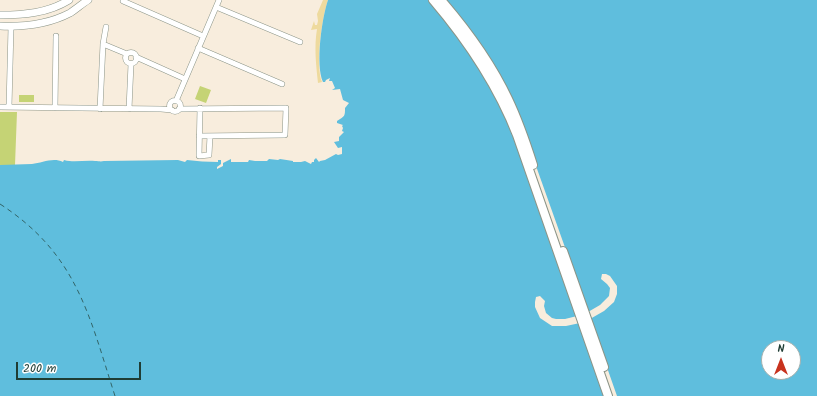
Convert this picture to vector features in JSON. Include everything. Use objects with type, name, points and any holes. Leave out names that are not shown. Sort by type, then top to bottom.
[{"type":"main road","points":[[0,15],[31,14],[48,10],[69,0]]},
{"type":"main road","points":[[0,26],[11,27],[43,23],[69,13],[88,0]]},
{"type":"main road","points":[[433,0],[471,48],[488,74],[503,102],[517,135],[608,396]]},
{"type":"main road","points":[[441,0],[476,45],[493,71],[508,99],[526,144],[614,396]]},
{"type":"street","points":[[160,109],[176,100],[219,0]]},
{"type":"street","points":[[123,1],[203,36]]},
{"type":"street","points":[[216,7],[300,42]]},
{"type":"street","points":[[10,107],[11,27]]},
{"type":"street","points":[[100,109],[103,44],[106,27]]},
{"type":"street","points":[[55,108],[56,36]]},
{"type":"street","points":[[103,44],[127,54],[131,53],[136,57],[185,79]]},
{"type":"street","points":[[198,48],[282,84]]},
{"type":"street","points":[[127,54],[125,58],[126,61],[131,64]]},
{"type":"street","points":[[131,64],[136,60],[136,57]]},
{"type":"street","points":[[130,109],[131,64]]},
{"type":"street","points":[[176,100],[180,104],[179,109]]},
{"type":"street","points":[[170,103],[169,106],[172,110]]},
{"type":"street","points":[[0,107],[160,109],[177,111],[179,109],[200,108],[286,108],[286,135],[199,136]]},
{"type":"street","points":[[200,108],[199,156],[209,155],[210,136]]},
{"type":"green space","points":[[200,86],[211,90],[206,103],[195,99]]},
{"type":"green space","points":[[19,95],[34,95],[34,102],[19,102]]},
{"type":"green space","points":[[0,112],[17,112],[15,165],[0,165]]},
{"type":"sand","points":[[323,0],[328,0],[319,53],[322,82],[318,83],[315,49],[317,29],[311,30],[314,21],[315,25],[317,25],[317,14]]},
{"type":"water","points":[[328,0],[817,0],[817,396],[0,396],[0,165],[32,164],[55,160],[63,162],[64,160],[178,160],[185,162],[187,160],[218,162],[218,160],[221,160],[221,164],[217,167],[217,169],[223,166],[223,163],[231,159],[231,162],[248,162],[249,160],[267,161],[269,159],[280,159],[293,162],[305,161],[311,164],[316,158],[319,162],[336,154],[342,154],[342,147],[338,148],[334,142],[339,141],[339,137],[344,132],[342,131],[343,125],[337,123],[337,121],[344,116],[345,108],[349,103],[343,100],[340,89],[332,90],[335,88],[332,81],[329,81],[330,78],[323,82],[319,53]]},
{"type":"pier","points":[[505,114],[536,166],[588,312],[600,305],[609,296],[610,288],[601,279],[602,274],[610,276],[617,286],[617,294],[614,302],[604,311],[590,319],[617,396],[605,396],[580,323],[566,326],[552,326],[540,318],[535,307],[536,297],[540,296],[545,301],[544,306],[546,313],[552,318],[565,319],[577,316]]},
{"type":"ferry route","points":[[0,204],[26,223],[47,244],[63,265],[77,288],[97,339],[115,396]]}]
